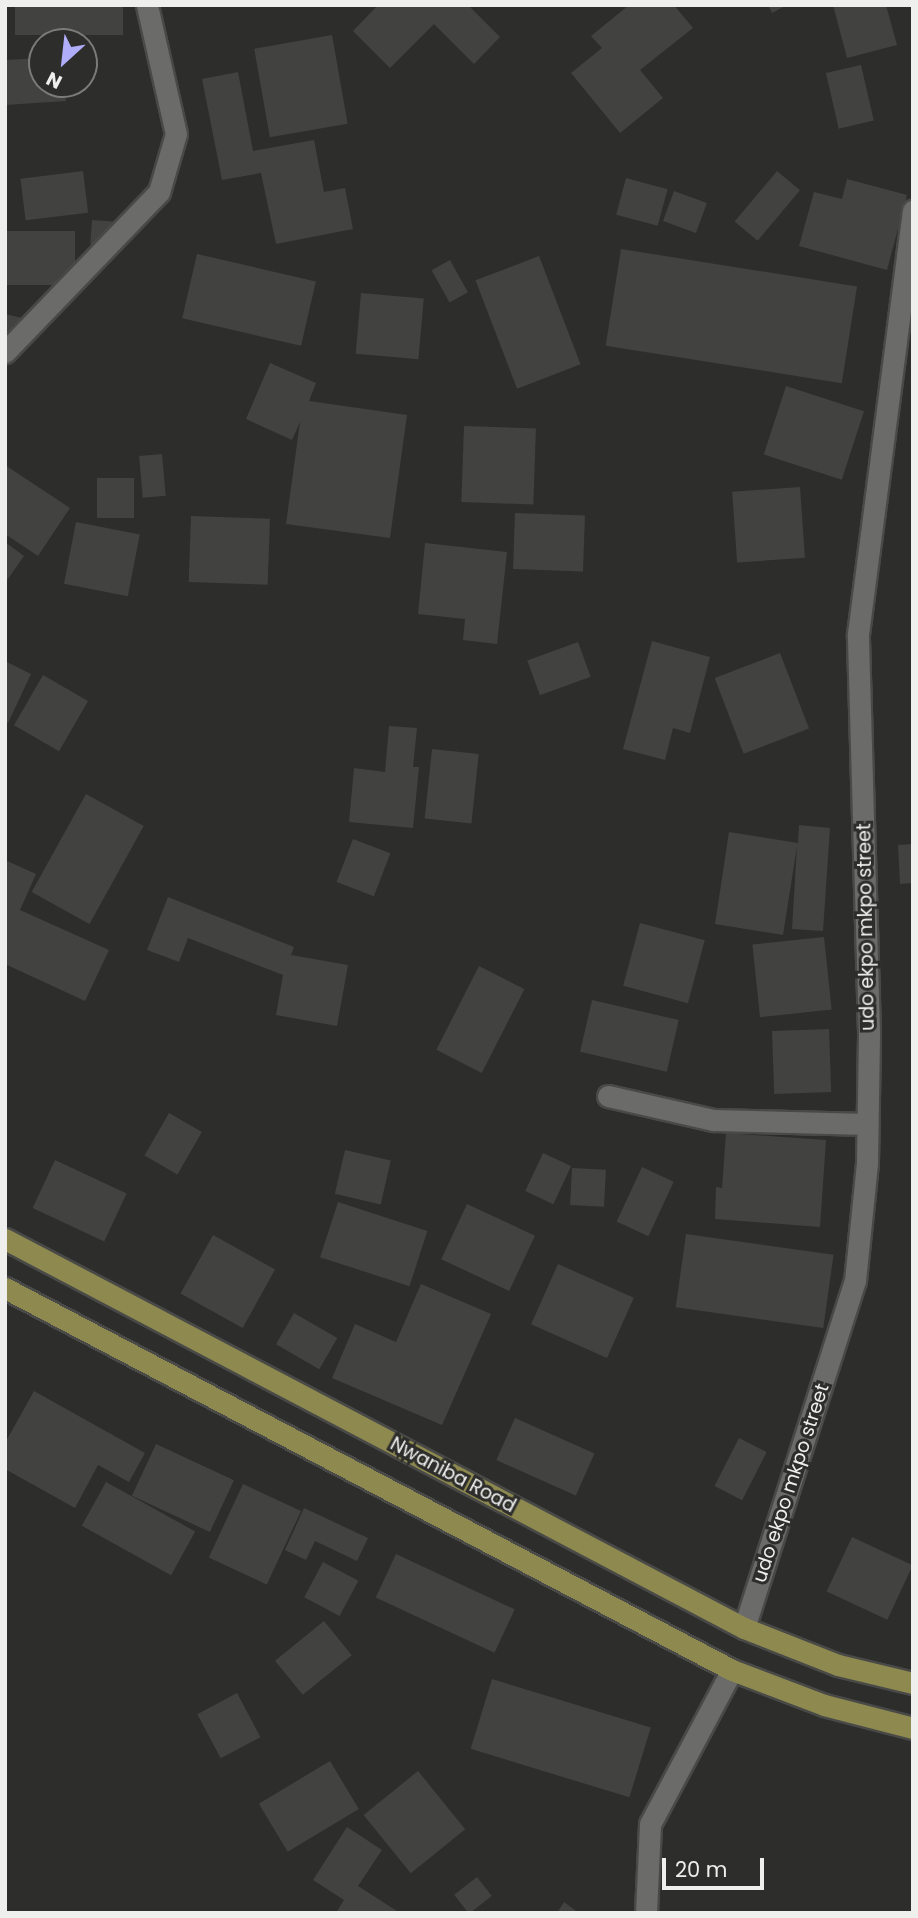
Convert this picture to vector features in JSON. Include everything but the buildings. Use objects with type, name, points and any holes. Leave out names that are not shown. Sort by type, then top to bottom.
[{"type":"main road","name":"Nwaniba Road","points":[[5,1239],[744,1628],[838,1665],[913,1683]]},
{"type":"main road","points":[[5,1289],[732,1670],[824,1705],[913,1728]]},
{"type":"street","points":[[5,352],[159,192],[176,134],[147,5]]},
{"type":"street","name":"udo ekpo mkpo street","points":[[744,1628],[855,1281],[867,1163],[869,1034],[858,634],[913,211]]},
{"type":"street","points":[[608,1096],[715,1120],[867,1124]]},
{"type":"street","points":[[641,1911],[650,1825],[732,1670]]}]
